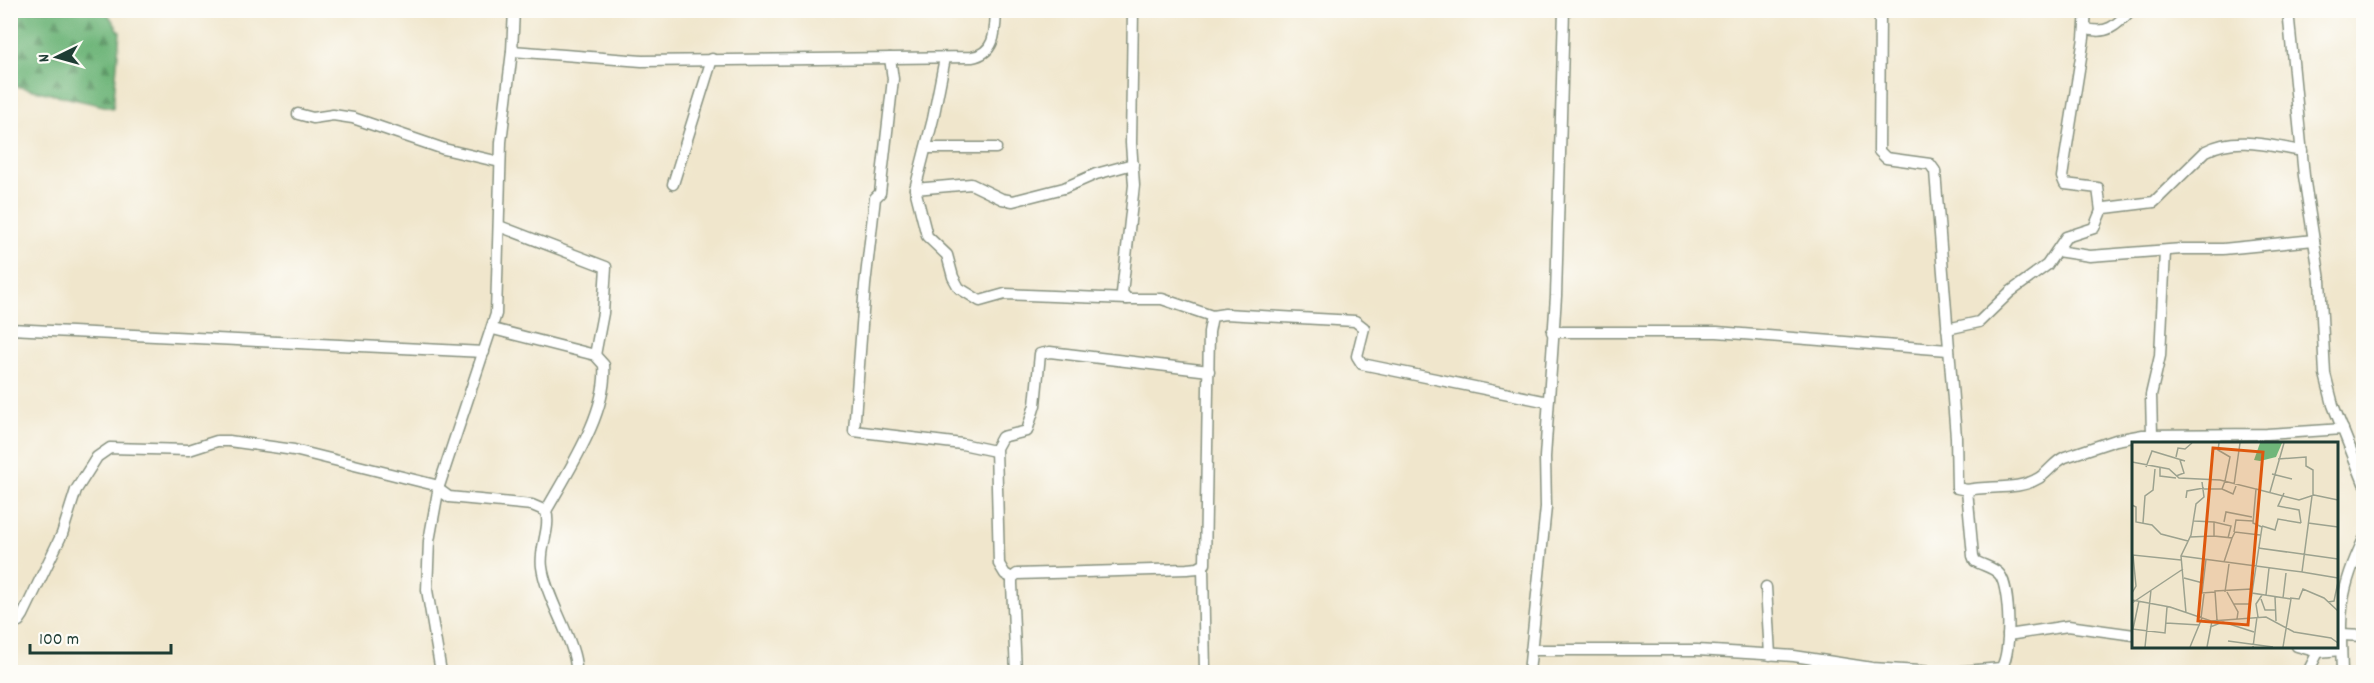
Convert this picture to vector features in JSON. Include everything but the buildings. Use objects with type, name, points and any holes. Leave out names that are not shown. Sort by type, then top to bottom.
[{"type":"street","points":[[441,672],[431,619],[427,580],[429,541],[438,488],[493,329],[497,306],[500,162],[514,10]]},
{"type":"street","points":[[512,51],[612,60],[945,58],[984,54],[993,41],[996,10]]},
{"type":"street","points":[[1127,299],[1122,293],[1122,278],[1134,185],[1131,131],[1133,10]]},
{"type":"street","points":[[1529,672],[1546,507],[1548,402],[1557,257],[1564,10]]},
{"type":"street","points":[[1880,10],[1879,151],[1886,158],[1930,164],[1935,171],[1957,453],[1956,484],[1960,490],[2027,483],[2038,478],[2056,461],[2065,456],[2116,440],[2152,434],[2267,434],[2343,429]]},
{"type":"street","points":[[1947,329],[1979,322],[2015,288],[2047,266],[2066,237],[2094,228],[2101,211],[2098,188],[2069,185],[2063,182],[2062,177],[2086,10]]},
{"type":"street","points":[[2085,28],[2098,32],[2110,29],[2131,10]]},
{"type":"street","points":[[2288,10],[2301,151],[2320,280],[2325,374],[2364,483]]},
{"type":"street","points":[[891,58],[893,79],[880,193],[875,198],[865,285],[854,431],[962,444],[995,451]]},
{"type":"street","points":[[945,58],[915,189],[927,236],[947,255],[953,277],[959,288],[974,299],[980,302],[998,295],[1016,294],[1161,299],[1212,316],[1217,314],[1355,321],[1364,328],[1357,356],[1362,364],[1548,402]]},
{"type":"street","points":[[673,184],[712,59]]},
{"type":"street","points":[[298,114],[313,118],[333,115],[353,118],[444,149],[500,162]]},
{"type":"street","points":[[2101,211],[2112,207],[2154,202],[2206,151],[2214,147],[2249,143],[2301,151]]},
{"type":"street","points":[[926,148],[996,148]]},
{"type":"street","points":[[915,189],[971,184],[1002,199],[1013,201],[1064,188],[1096,174],[1133,164]]},
{"type":"street","points":[[499,226],[606,267],[603,313],[595,356]]},
{"type":"street","points":[[2057,251],[2090,256],[2314,240]]},
{"type":"street","points":[[2152,434],[2151,395],[2160,356],[2165,251]]},
{"type":"street","points":[[1205,672],[1203,567],[1207,553],[1209,371],[1212,316]]},
{"type":"street","points":[[10,328],[484,352]]},
{"type":"street","points":[[493,329],[595,356],[604,365],[597,409],[580,450],[546,511],[542,570],[561,625],[575,656],[576,672]]},
{"type":"street","points":[[1552,332],[1717,332],[1948,350]]},
{"type":"street","points":[[1016,672],[1012,579],[999,564],[995,451],[1002,437],[1027,431],[1036,398],[1039,358],[1044,352],[1209,371]]},
{"type":"street","points":[[10,623],[19,621],[23,615],[62,534],[82,481],[100,453],[110,448],[189,450],[217,441],[229,441],[294,450],[438,488],[449,497],[532,505],[546,511]]},
{"type":"street","points":[[1954,672],[2001,668],[2006,657],[2008,635],[2006,585],[1999,574],[1975,561],[1973,556],[1967,490]]},
{"type":"street","points":[[2342,672],[2340,610],[2345,582],[2364,539]]},
{"type":"street","points":[[1012,579],[1024,573],[1168,570],[1203,567]]},
{"type":"street","points":[[1766,587],[1770,656]]},
{"type":"street","points":[[2008,635],[2068,626],[2132,635]]},
{"type":"street","points":[[2341,635],[2364,636]]},
{"type":"street","points":[[2304,647],[2318,652],[2342,650]]},
{"type":"street","points":[[1531,650],[1686,650],[1810,658],[1858,669],[1934,672]]},
{"type":"street","points":[[2308,672],[2318,652]]},
{"type":"green space","points":[[11,10],[106,11],[120,32],[113,108],[11,85]]}]
